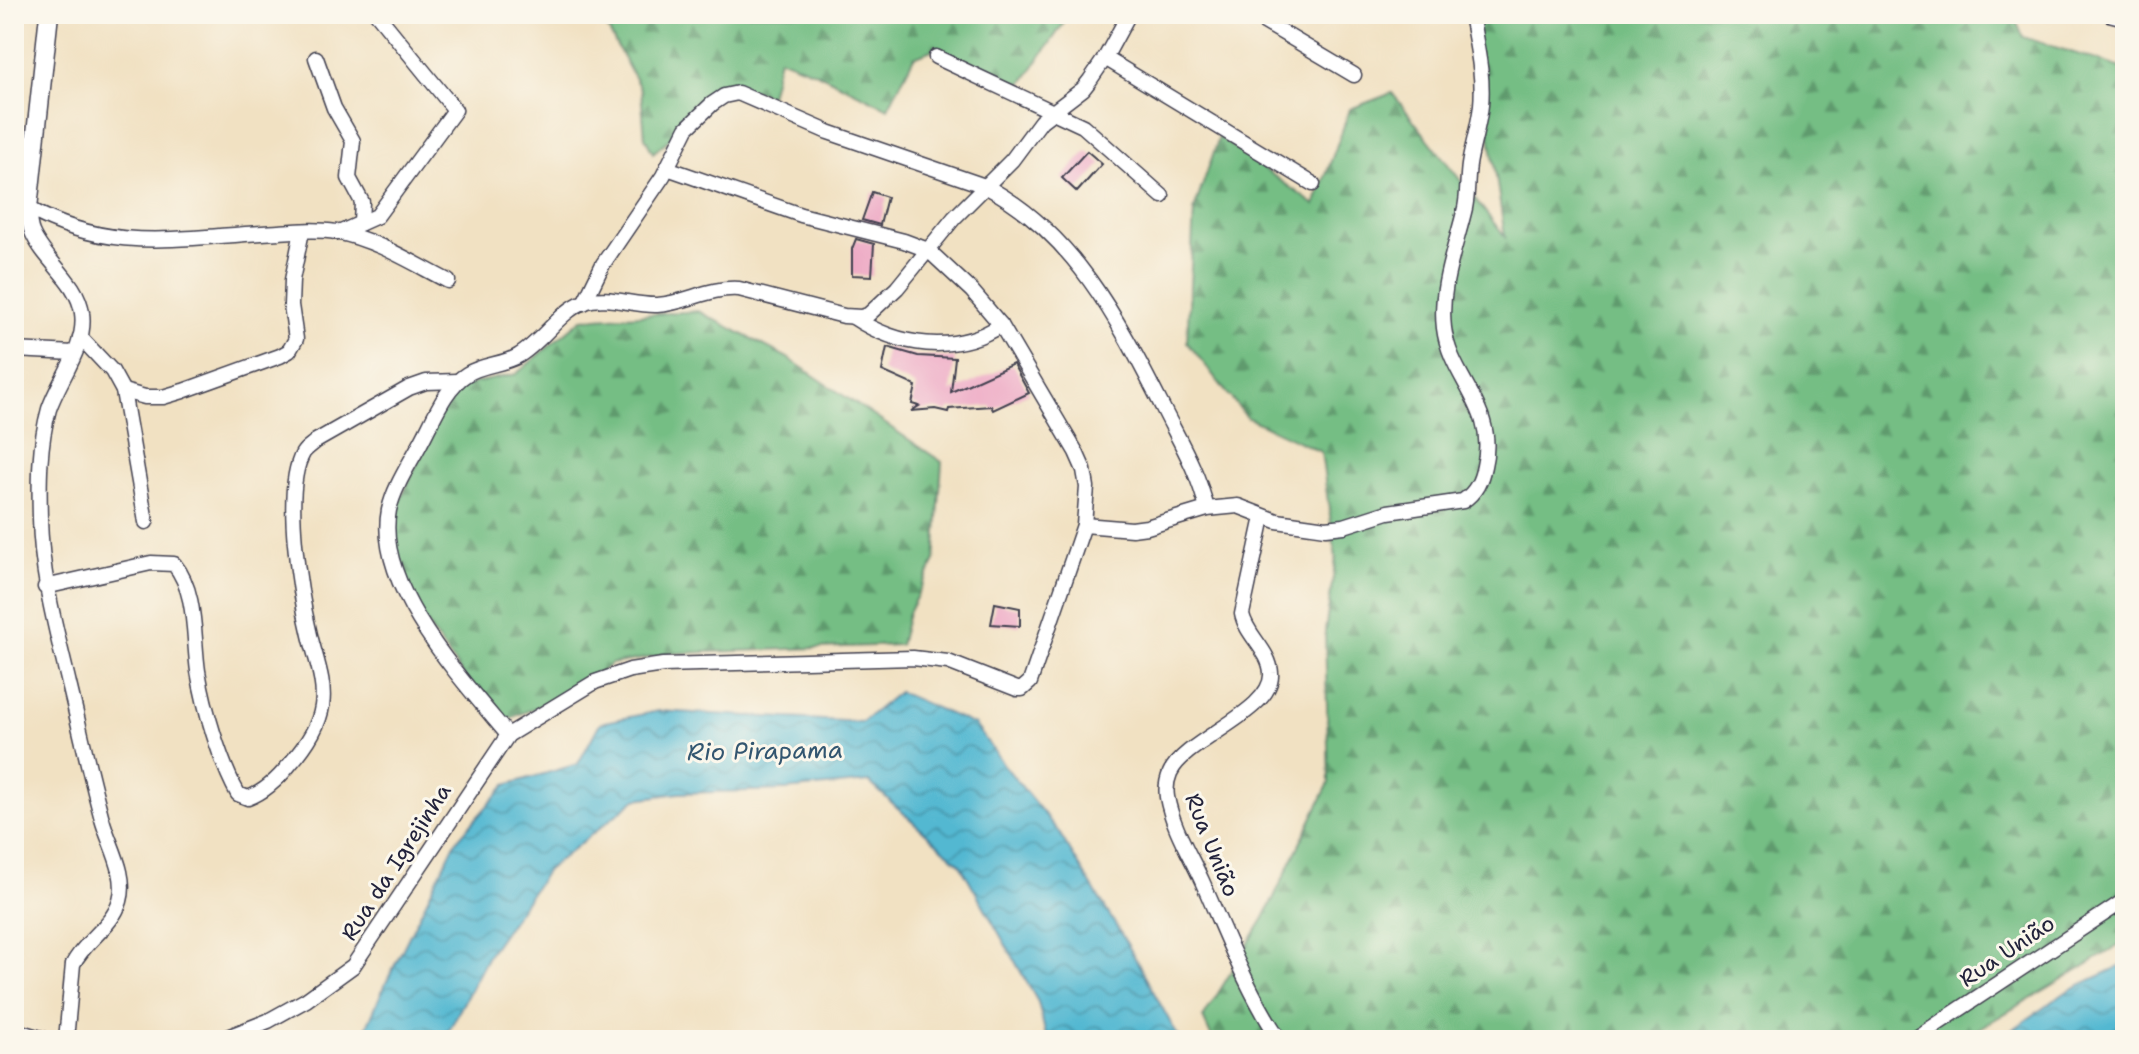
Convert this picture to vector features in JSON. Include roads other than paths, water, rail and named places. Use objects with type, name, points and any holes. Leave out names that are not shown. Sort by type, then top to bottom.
[{"type":"street","points":[[49,14],[21,207],[30,230],[81,304],[83,327],[50,407],[41,452],[40,533],[45,587],[103,823],[121,880],[120,901],[114,914],[73,964],[66,1040]]},
{"type":"street","points":[[339,233],[377,216],[455,110],[377,14]]},
{"type":"street","points":[[853,317],[868,315],[879,307],[954,218],[1012,160],[1050,111],[1083,89],[1105,58],[1129,14]]},
{"type":"street","points":[[1251,14],[1354,75]]},
{"type":"street","points":[[1084,525],[1132,529],[1207,509],[1238,506],[1263,517],[1310,527],[1344,526],[1388,512],[1463,501],[1472,495],[1479,484],[1486,459],[1488,436],[1476,400],[1444,332],[1443,310],[1481,103],[1479,59],[1471,14]]},
{"type":"street","points":[[2109,14],[2125,18]]},
{"type":"street","points":[[936,57],[1083,126],[1162,196]]},
{"type":"street","points":[[316,58],[334,108],[353,141],[349,178],[362,202],[361,223]]},
{"type":"street","points":[[1105,58],[1313,184]]},
{"type":"street","points":[[584,303],[603,264],[667,168],[687,128],[712,104],[733,92],[749,97],[828,132],[985,186],[1005,196],[1040,224],[1072,256],[1103,296],[1193,464],[1207,509]]},
{"type":"street","points":[[667,168],[801,215],[928,250],[972,291],[1001,325],[1084,470],[1087,506],[1084,525],[1035,671],[1025,687],[1017,689],[948,662],[928,658],[663,665],[630,670],[595,682],[508,735],[424,630],[412,609],[390,542],[388,527],[392,498],[458,381],[478,369],[504,363],[525,352],[571,310],[584,303],[608,300],[638,305],[672,303],[724,288],[853,317],[885,336],[938,343],[965,342],[983,337],[1001,325]]},
{"type":"street","points":[[21,207],[56,224],[87,234],[134,240],[302,231],[339,233],[400,256],[448,281]]},
{"type":"street","points":[[123,391],[145,397],[163,397],[289,351],[296,339],[291,305],[292,280],[302,231]]},
{"type":"street","points":[[80,337],[112,371],[123,391],[146,522]]},
{"type":"street","points":[[14,350],[74,353]]},
{"type":"street","points":[[45,587],[151,563],[174,564],[186,585],[202,691],[219,745],[238,794],[248,798],[257,795],[302,751],[322,709],[323,688],[306,620],[295,541],[294,496],[304,452],[316,441],[409,388],[426,382],[458,381]]},
{"type":"street","name":"Rua União","points":[[1263,517],[1242,614],[1271,671],[1267,691],[1174,767],[1166,790],[1173,818],[1237,962],[1280,1040]]},
{"type":"street","name":"Rua da Igrejinha","points":[[220,1040],[240,1034],[294,1007],[353,966],[508,735]]},
{"type":"street","name":"Rua União","points":[[1913,1040],[2125,900]]},
{"type":"street","points":[[14,1030],[47,1040]]},
{"type":"water","name":"Rio Pirapama","points":[[899,692],[975,725],[1058,831],[1129,947],[1180,1040],[1047,1040],[1038,1002],[960,864],[869,782],[784,790],[679,793],[636,799],[547,870],[490,952],[444,1040],[361,1040],[456,841],[506,785],[578,764],[600,723],[659,711],[862,722]]},
{"type":"water","points":[[2125,964],[2125,1040],[1998,1040],[2069,990]]}]
